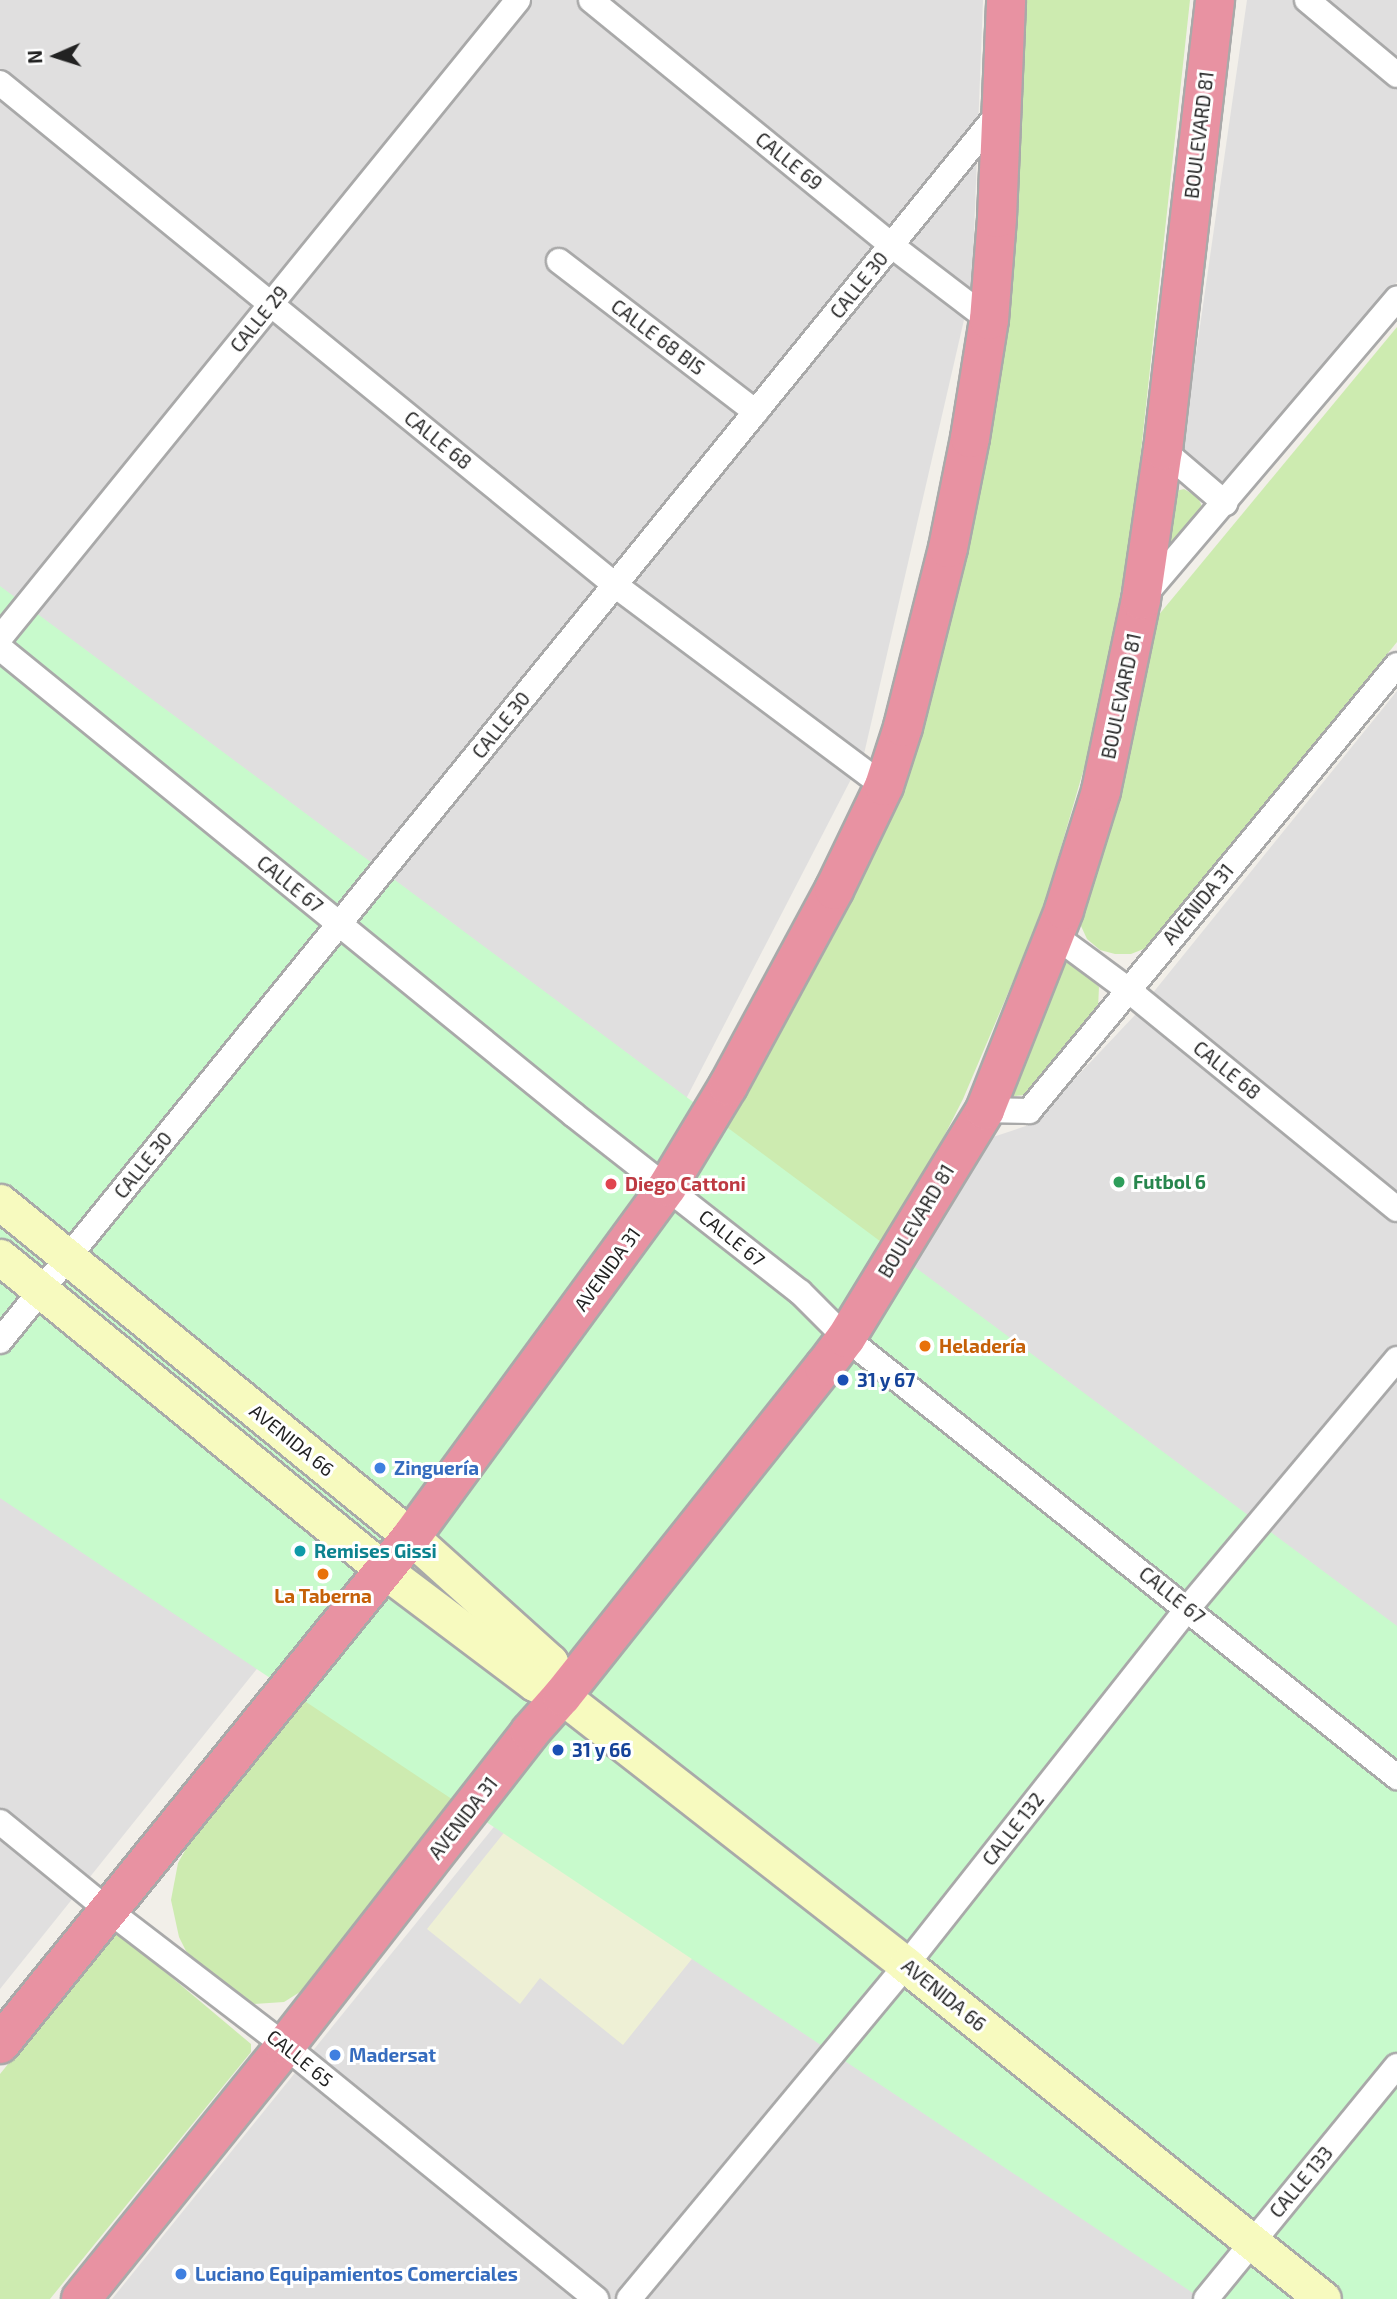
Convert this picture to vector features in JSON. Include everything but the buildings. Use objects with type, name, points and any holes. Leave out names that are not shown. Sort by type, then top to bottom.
[{"type":"highway","points":[[667,1187],[728,1086],[808,939],[884,786],[902,727],[948,548],[989,320],[1006,0]]},
{"type":"highway","name":"BOULEVARD 81","points":[[846,1338],[985,1110],[1054,935],[1101,791],[1141,600],[1163,450],[1215,0]]},
{"type":"highway","name":"AVENIDA 31","points":[[0,2045],[411,1537],[667,1187]]},
{"type":"highway","name":"AVENIDA 31","points":[[81,2299],[846,1338]]},
{"type":"main road","name":"AVENIDA 66","points":[[0,1202],[411,1537],[550,1662],[562,1696]]},
{"type":"main road","name":"AVENIDA 66","points":[[0,1257],[384,1570],[534,1683],[562,1696],[906,1965],[1323,2299]]},
{"type":"street","name":"CALLE 29","points":[[0,638],[518,0]]},
{"type":"street","name":"CALLE 69","points":[[591,0],[891,245],[989,320]]},
{"type":"street","points":[[1307,0],[1397,75]]},
{"type":"street","name":"CALLE 68","points":[[0,83],[615,585],[884,786]]},
{"type":"street","name":"CALLE 30","points":[[0,1341],[1002,109]]},
{"type":"street","name":"CALLE 68 BIS","points":[[559,261],[756,412]]},
{"type":"street","points":[[1141,600],[1397,299]]},
{"type":"street","points":[[1163,450],[1225,503]]},
{"type":"street","name":"CALLE 67","points":[[0,648],[573,1115],[800,1292],[846,1338],[1397,1777]]},
{"type":"street","name":"AVENIDA 31","points":[[985,1110],[1029,1111],[1397,665]]},
{"type":"street","name":"CALLE 68","points":[[1054,935],[1128,989],[1397,1209]]},
{"type":"street","name":"CALLE 132","points":[[629,2299],[906,1965],[1188,1608],[1397,1359]]},
{"type":"street","name":"CALLE 65","points":[[0,1822],[108,1910],[285,2046],[596,2299]]},
{"type":"street","name":"CALLE 133","points":[[1206,2299],[1397,2066]]},
{"type":"shaded area","points":[[0,0],[983,0],[972,285],[864,754],[656,1157],[0,1185]]},
{"type":"shaded area","points":[[1247,0],[1397,0],[1397,282],[1225,491],[1181,458]]},
{"type":"shaded area","points":[[1397,691],[1397,2299],[871,1338],[993,1137],[1032,1124],[1135,1015]]},
{"type":"shaded area","points":[[0,1298],[333,1574],[0,1989]]},
{"type":"shaded area","points":[[565,1739],[1288,2299],[112,2299]]},
{"type":"green space","points":[[1022,0],[1190,0],[1134,516],[1098,720],[1042,913],[963,1099],[900,1223],[845,1307],[691,1179],[936,663]]},
{"type":"green space","points":[[1397,327],[1397,642],[1157,937],[1146,948],[1131,954],[1100,950],[1087,939],[1081,926],[1079,908],[1157,617]]},
{"type":"green space","points":[[1184,489],[1198,497],[1203,509],[1184,543],[1171,542],[1168,535],[1172,492]]},
{"type":"green space","points":[[0,586],[1397,1626],[1397,2299],[1202,2299],[0,1498]]},
{"type":"green space","points":[[1072,962],[1099,987],[1098,1008],[1027,1095],[1014,1096],[1009,1090],[1063,963]]},
{"type":"green space","points":[[389,1595],[533,1702],[300,1992],[284,2002],[253,2004],[202,1968],[186,1951],[179,1937],[171,1900],[178,1863],[187,1847]]},
{"type":"green space","points":[[567,1754],[743,1895],[623,2045],[540,1978],[520,2004],[427,1929]]},
{"type":"green space","points":[[120,1934],[251,2044],[251,2052],[50,2299],[0,2299],[0,2074],[112,1936]]},
{"type":"place","name":"Futbol 6","points":[[1119,1182]]},
{"type":"place","name":"Diego Cattoni","points":[[611,1184]]},
{"type":"place","name":"Heladería","points":[[925,1346]]},
{"type":"place","name":"31 y 67","points":[[843,1380]]},
{"type":"place","name":"Zinguería","points":[[380,1468]]},
{"type":"place","name":"Remises Gissi","points":[[300,1551]]},
{"type":"place","name":"La Taberna","points":[[323,1574]]},
{"type":"place","name":"31 y 66","points":[[558,1750]]},
{"type":"place","name":"Madersat","points":[[335,2055]]},
{"type":"place","name":"Luciano Equipamientos Comerciales","points":[[181,2274]]}]
